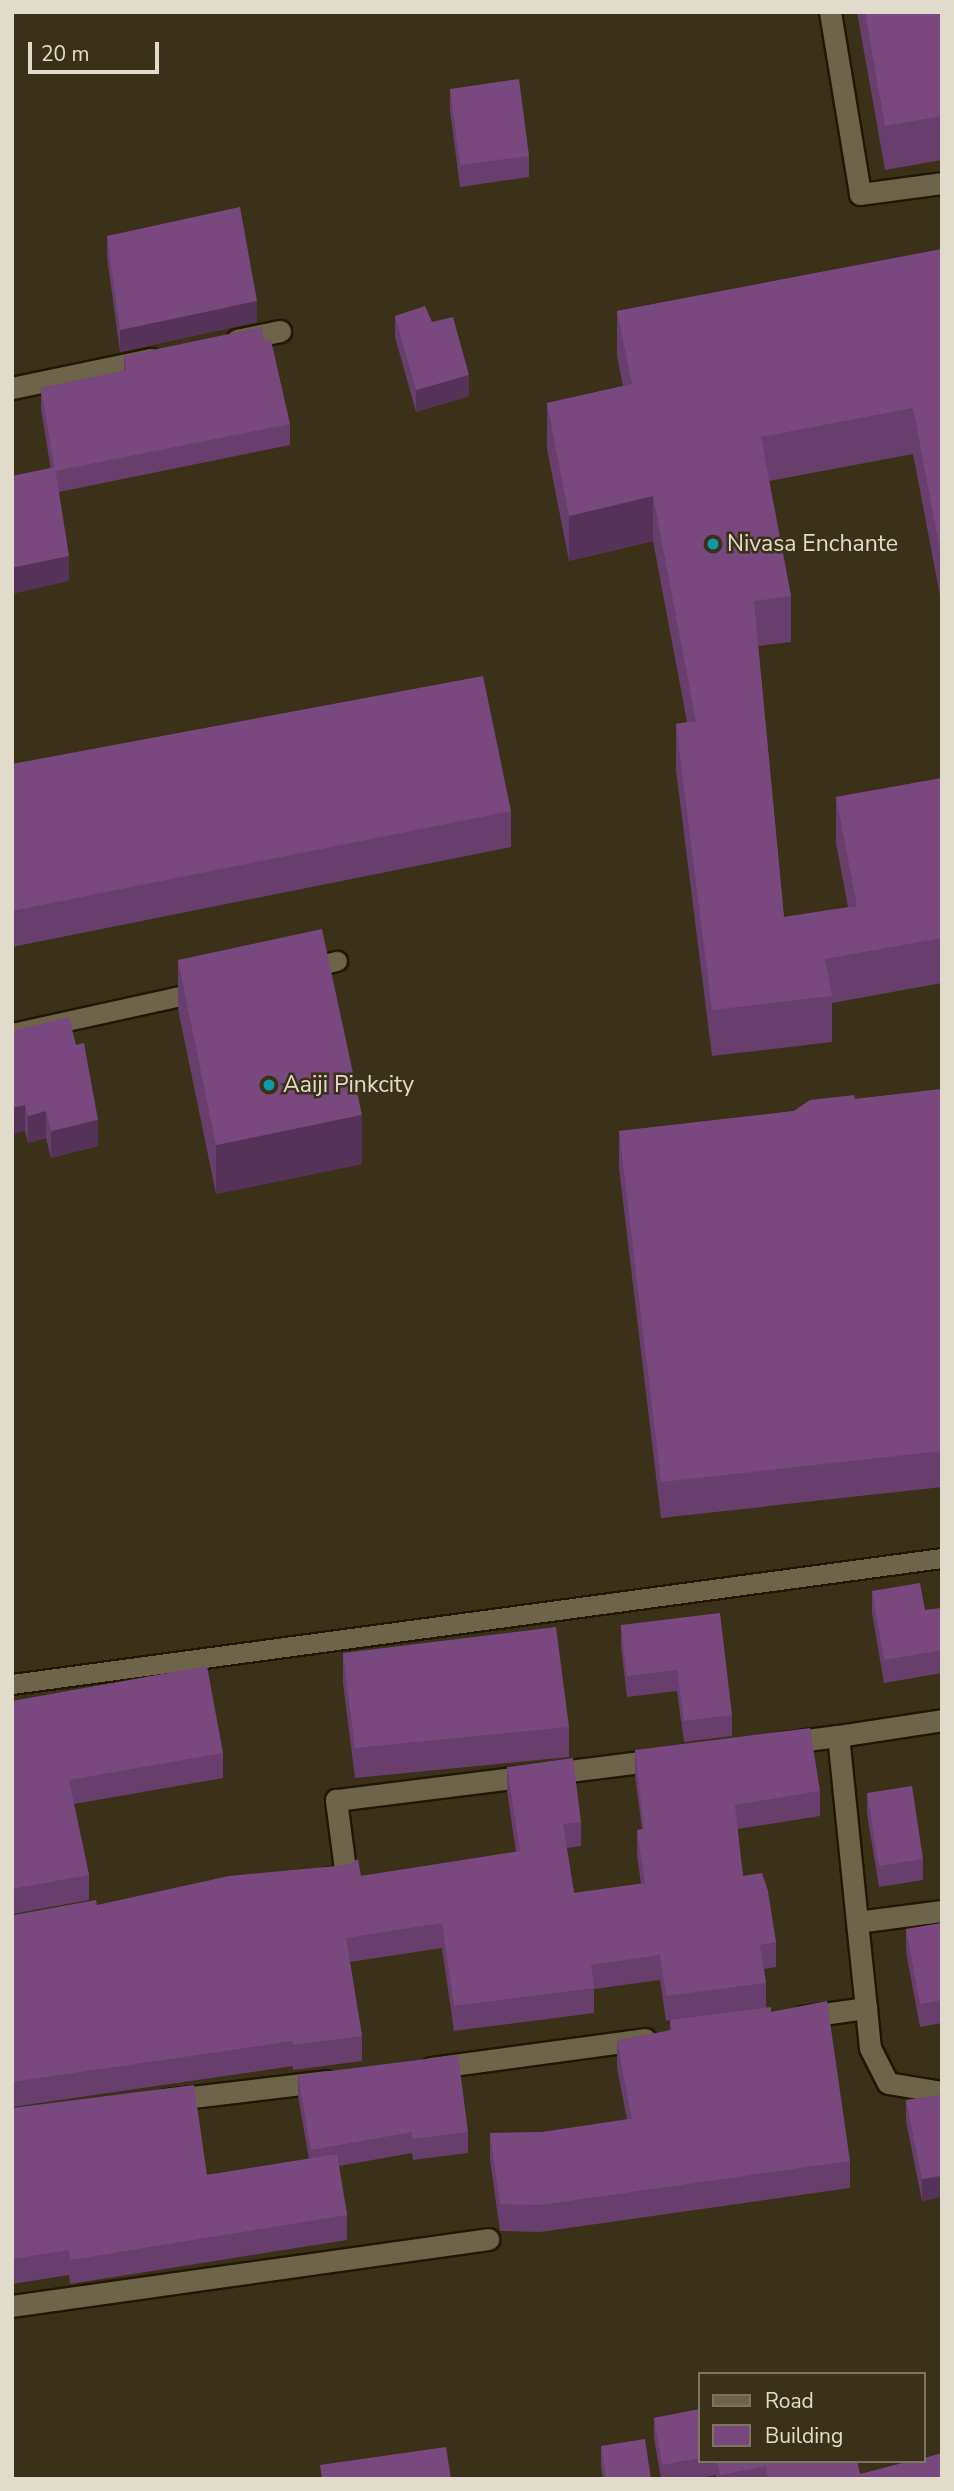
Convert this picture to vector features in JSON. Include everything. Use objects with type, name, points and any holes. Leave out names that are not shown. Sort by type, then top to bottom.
[{"type":"street","points":[[830,12],[860,194],[942,183]]},
{"type":"street","points":[[213,345],[280,331]]},
{"type":"street","points":[[12,388],[173,354]]},
{"type":"street","points":[[755,1747],[942,1720]]},
{"type":"street","points":[[838,1736],[870,2048],[888,2083],[942,2092]]},
{"type":"street","points":[[308,1880],[346,1877],[336,1800],[686,1756]]},
{"type":"street","points":[[857,1922],[942,1911]]},
{"type":"street","points":[[785,2020],[866,2008]]},
{"type":"street","points":[[407,2071],[663,2037]]},
{"type":"street","points":[[148,2102],[352,2078]]},
{"type":"street","points":[[12,2306],[488,2239]]},
{"type":"lane","points":[[283,973],[337,961]]},
{"type":"lane","points":[[12,1033],[229,985]]},
{"type":"lane","points":[[12,1684],[942,1558]]},
{"type":"building","points":[[865,12],[942,12],[942,116],[885,126]]},
{"type":"building","points":[[519,79],[529,156],[460,165],[450,89]]},
{"type":"building","points":[[240,207],[257,301],[120,330],[107,236]]},
{"type":"building","points":[[942,249],[942,560],[913,408],[761,437],[791,596],[754,601],[784,917],[857,906],[836,797],[942,778],[942,938],[825,959],[832,996],[712,1010],[676,724],[696,721],[653,496],[569,516],[547,403],[632,384],[617,311]]},
{"type":"building","points":[[425,306],[432,322],[453,317],[469,375],[416,390],[395,316]]},
{"type":"building","points":[[262,327],[264,341],[271,340],[290,424],[55,471],[41,388],[126,370],[124,356]]},
{"type":"building","points":[[55,467],[69,556],[12,568],[12,476]]},
{"type":"building","points":[[483,676],[511,811],[12,911],[12,764]]},
{"type":"building","name":"Aaiji Pinkcity","points":[[322,929],[362,1115],[216,1145],[178,960]]},
{"type":"building","points":[[69,1017],[76,1045],[84,1043],[98,1120],[51,1131],[46,1111],[28,1116],[25,1105],[12,1108],[12,1031]]},
{"type":"building","points":[[942,1089],[942,1451],[661,1482],[619,1131],[794,1111],[810,1100],[854,1095],[855,1099]]},
{"type":"building","points":[[920,1583],[925,1610],[942,1608],[942,1650],[884,1660],[872,1591]]},
{"type":"building","points":[[720,1613],[732,1715],[684,1721],[677,1670],[627,1676],[621,1625]]},
{"type":"building","points":[[556,1627],[569,1727],[355,1748],[343,1653]]},
{"type":"building","points":[[207,1666],[223,1753],[69,1780],[89,1875],[12,1889],[12,1701]]},
{"type":"building","points":[[810,1728],[820,1791],[735,1805],[743,1876],[762,1873],[768,1891],[776,1942],[760,1945],[766,1983],[666,1996],[660,1955],[591,1965],[594,1988],[454,2006],[442,1923],[346,1938],[362,2036],[293,2045],[293,2041],[12,2082],[12,1914],[96,1900],[97,1905],[229,1876],[347,1865],[358,1859],[361,1876],[520,1851],[507,1767],[573,1758],[581,1822],[563,1824],[574,1893],[645,1883],[637,1830],[644,1829],[635,1750]]},
{"type":"building","points":[[912,1786],[923,1859],[879,1866],[867,1793]]},
{"type":"building","points":[[942,1923],[942,2000],[920,2004],[906,1929]]},
{"type":"building","points":[[827,2001],[850,2161],[540,2205],[500,2204],[490,2133],[542,2132],[632,2119],[617,2041],[672,2030],[670,2020],[771,2007],[771,2012]]},
{"type":"building","points":[[458,2055],[468,2132],[413,2139],[412,2132],[311,2150],[298,2075]]},
{"type":"building","points":[[194,2085],[207,2175],[337,2154],[347,2215],[70,2260],[69,2250],[12,2259],[12,2108]]},
{"type":"building","points":[[942,2095],[942,2184],[940,2176],[922,2179],[906,2100]]},
{"type":"building","points":[[698,2409],[698,2458],[662,2465],[654,2418]]},
{"type":"building","points":[[645,2439],[651,2479],[606,2479],[601,2446]]},
{"type":"building","points":[[446,2447],[451,2479],[322,2479],[320,2465]]},
{"type":"building","points":[[942,2453],[942,2479],[768,2479],[766,2466],[720,2475],[717,2463],[857,2463],[860,2474],[902,2463],[926,2463],[926,2457]]},
{"type":"place","name":"Nivasa Enchante","points":[[713,544]]},
{"type":"place","name":"Aaiji Pinkcity","points":[[269,1085]]}]
